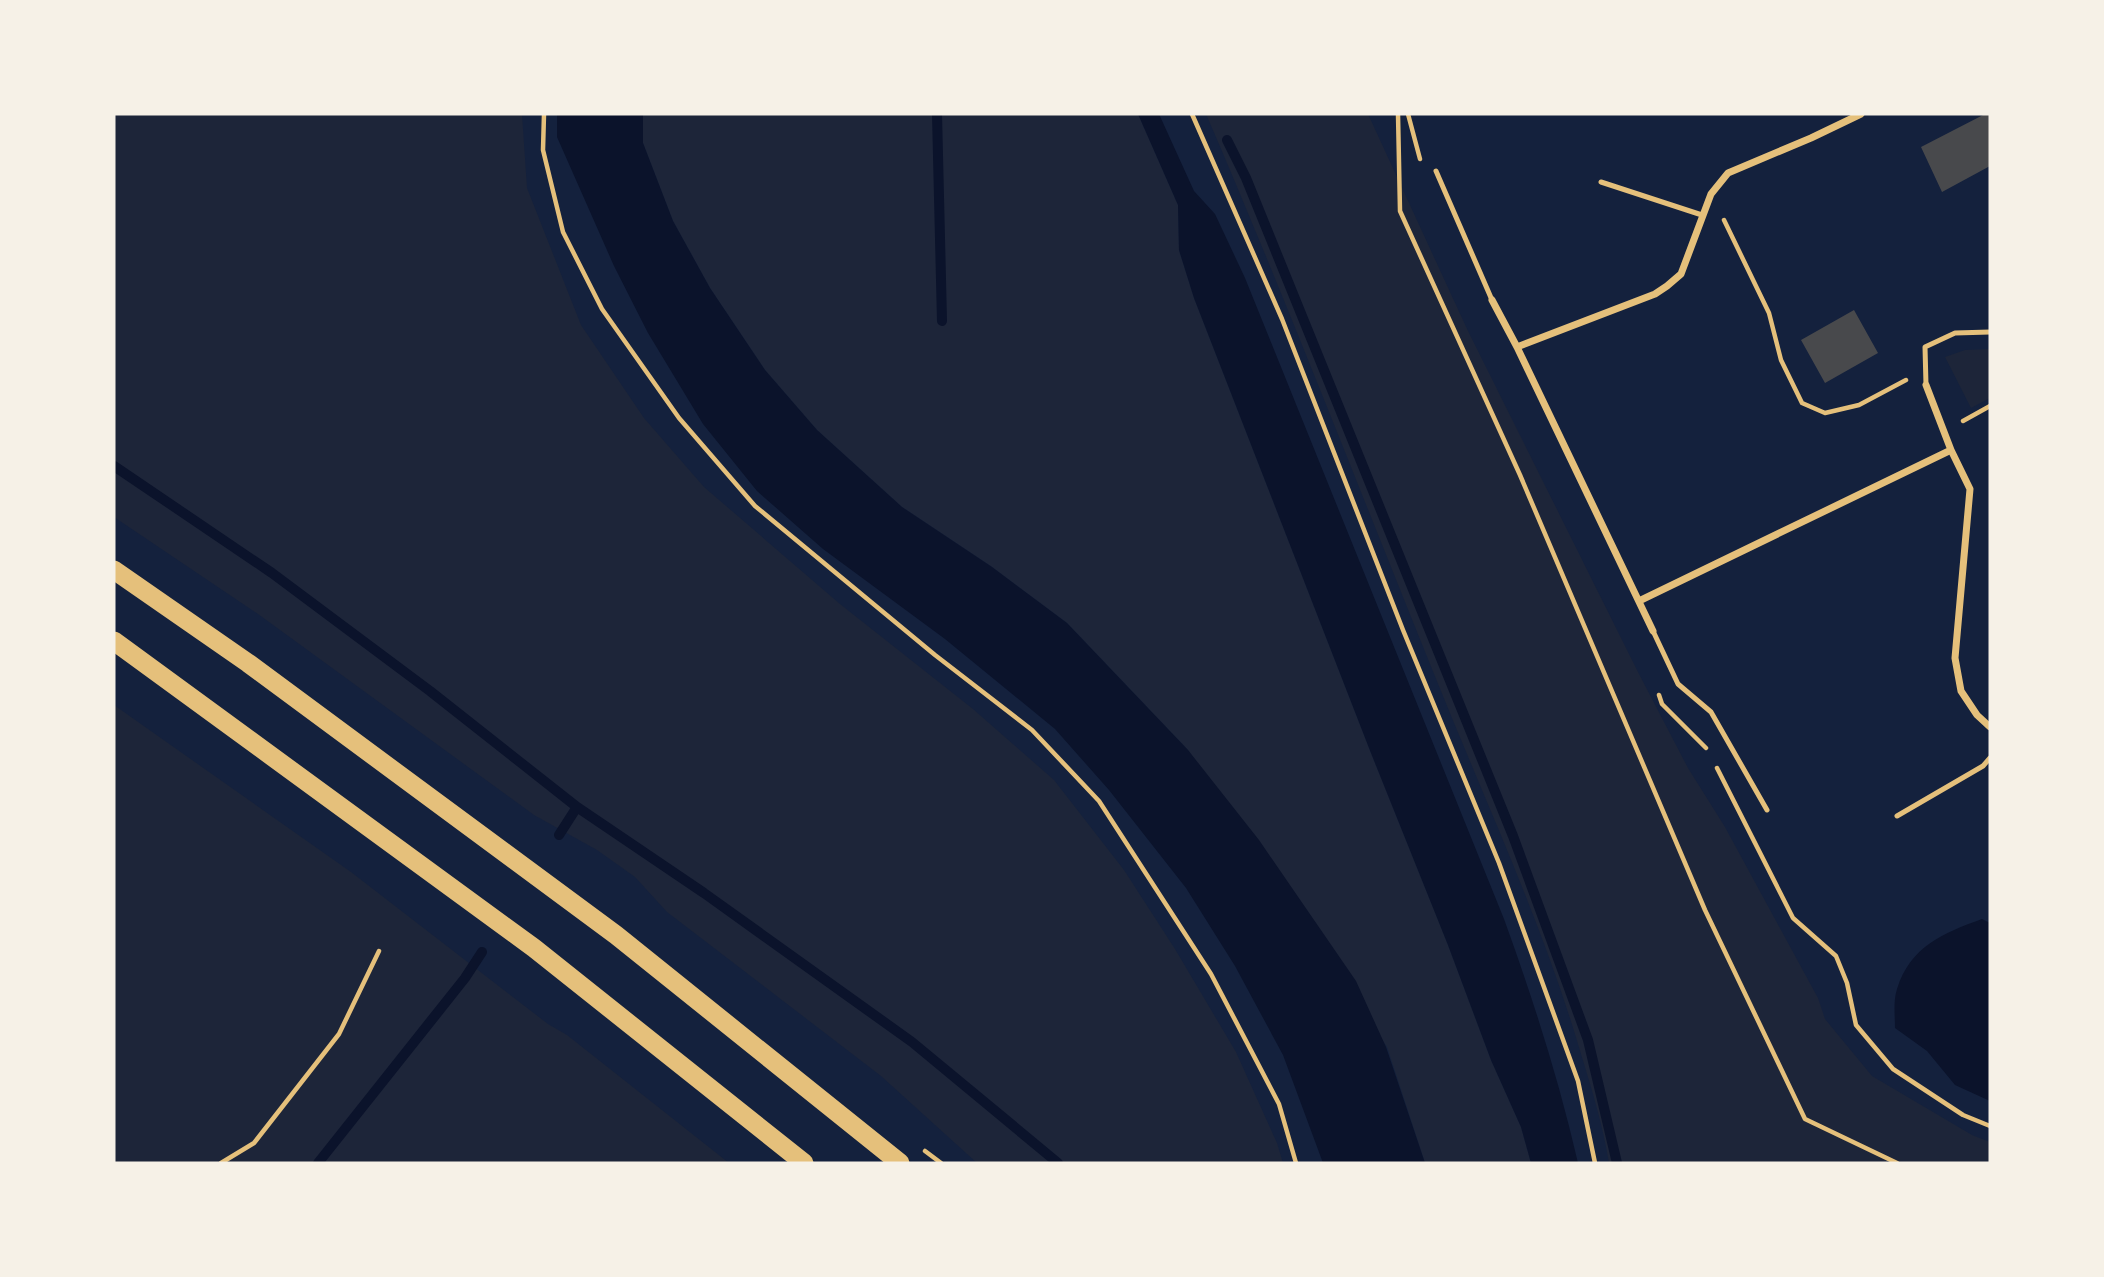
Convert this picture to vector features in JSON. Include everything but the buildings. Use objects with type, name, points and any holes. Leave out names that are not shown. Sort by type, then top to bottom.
[{"type":"highway","points":[[114,570],[248,663],[616,935],[900,1163]]},
{"type":"highway","points":[[114,641],[534,948],[804,1163]]},
{"type":"street","points":[[1517,347],[1655,294],[1667,286],[1681,274],[1711,194],[1728,173],[1861,114]]},
{"type":"street","points":[[1492,300],[1653,631]]},
{"type":"street","points":[[1926,385],[1951,450],[1970,489],[1955,658],[1962,691],[1977,715],[1990,727]]},
{"type":"street","points":[[1639,601],[1951,450]]},
{"type":"lane","points":[[1436,171],[1492,300]]},
{"type":"lane","points":[[1601,182],[1702,215]]},
{"type":"lane","points":[[1926,385],[1925,347],[1955,333],[1990,332]]},
{"type":"lane","points":[[1653,631],[1678,684],[1711,712],[1766,810]]},
{"type":"lane","points":[[1897,816],[1983,766],[1990,758]]},
{"type":"path","points":[[544,114],[543,150],[563,232],[602,309],[679,418],[755,506],[914,638],[1031,730],[1098,801],[1211,974],[1279,1104],[1296,1163]]},
{"type":"path","points":[[1192,114],[1282,319],[1403,630],[1499,863],[1578,1081],[1595,1163]]},
{"type":"path","points":[[1398,114],[1400,211],[1520,475],[1704,910],[1805,1119],[1897,1163]]},
{"type":"path","points":[[1711,194],[1769,313],[1781,360],[1802,403],[1825,413],[1859,405],[1926,370]]},
{"type":"path","points":[[1944,432],[1990,406]]},
{"type":"path","points":[[1669,666],[1650,674],[1662,704],[1707,750]]},
{"type":"path","points":[[1713,761],[1793,918],[1836,956],[1847,983],[1856,1025],[1893,1069],[1963,1115],[1990,1126]]},
{"type":"path","points":[[220,1163],[254,1143],[339,1034],[379,951]]},
{"type":"shaded area","points":[[114,114],[522,114],[527,188],[581,325],[644,418],[704,487],[840,604],[973,709],[1054,780],[1124,870],[1175,949],[1236,1052],[1277,1143],[1283,1163],[977,1163],[881,1076],[667,912],[635,877],[597,850],[534,815],[258,614],[114,517]]},
{"type":"shaded area","points":[[557,114],[643,114],[643,143],[673,221],[710,288],[765,370],[817,430],[902,507],[992,567],[1067,623],[1188,750],[1259,840],[1356,981],[1386,1047],[1425,1163],[1323,1163],[1283,1055],[1235,966],[1186,888],[1109,790],[1055,729],[945,639],[823,549],[757,491],[703,424],[648,333],[614,266],[557,137]]},
{"type":"shaded area","points":[[643,114],[1138,114],[1178,205],[1179,250],[1194,298],[1491,1060],[1521,1127],[1531,1163],[1425,1163],[1387,1047],[1188,750],[1067,623],[992,567],[902,507],[817,430],[765,370],[710,288],[673,221],[643,143]]},
{"type":"shaded area","points":[[1138,114],[1159,114],[1194,191],[1215,214],[1245,278],[1504,919],[1545,1040],[1578,1163],[1531,1163],[1521,1127],[1491,1060],[1194,298],[1179,250],[1178,205]]},
{"type":"shaded area","points":[[1206,114],[1368,114],[1468,331],[1638,672],[1688,768],[1725,827],[1818,998],[1825,1019],[1872,1076],[1972,1135],[1990,1142],[1990,1163],[1609,1163],[1581,1054],[1530,907]]},
{"type":"shaded area","points":[[1990,349],[1990,398],[1971,408],[1945,357],[1965,350]]},
{"type":"shaded area","points":[[114,705],[351,872],[548,1024],[567,1035],[729,1163],[114,1163]]},
{"type":"shaded area","points":[[1982,919],[1990,923],[1990,1101],[1955,1085],[1927,1051],[1895,1028],[1896,994],[1910,962],[1941,936]]},
{"type":"waterway","points":[[937,114],[942,321]]},
{"type":"waterway","points":[[1227,140],[1246,178],[1513,836],[1588,1040],[1617,1163]]},
{"type":"waterway","points":[[114,466],[272,573],[430,691],[577,807],[559,835]]},
{"type":"waterway","points":[[577,807],[704,893],[912,1042],[1058,1163]]},
{"type":"waterway","points":[[318,1163],[465,978],[482,952]]}]
